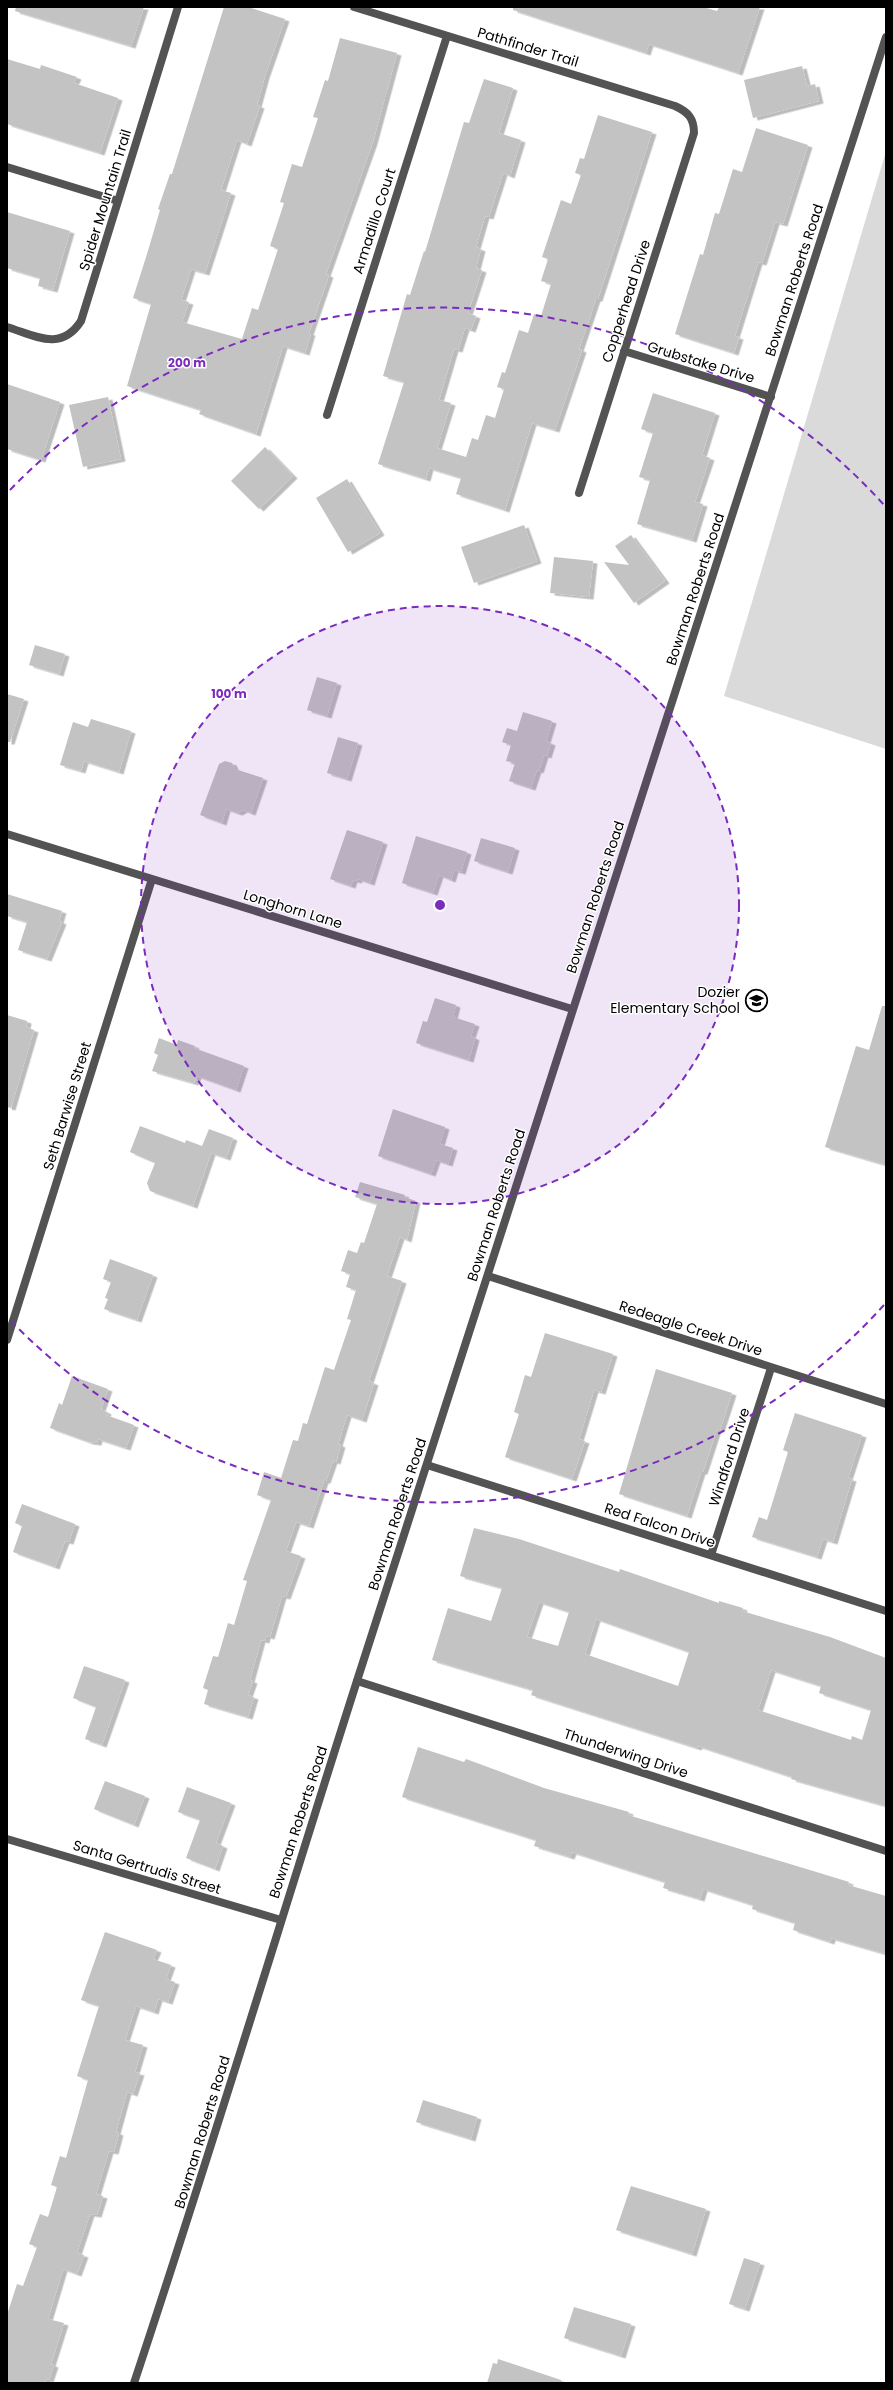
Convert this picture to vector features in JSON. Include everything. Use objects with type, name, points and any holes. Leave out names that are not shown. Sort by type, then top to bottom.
[{"type":"street","name":"Spider Mountain Trail","points":[[7,327],[48,339],[69,336],[81,321],[178,7]]},
{"type":"street","name":"Pathfinder Trail","points":[[354,7],[676,106],[686,110],[692,117]]},
{"type":"street","name":"Armadillo Court","points":[[327,415],[447,36]]},
{"type":"street","name":"Bowman Roberts Road","points":[[134,2383],[208,2160],[280,1920],[886,37]]},
{"type":"street","name":"Copperhead Drive","points":[[579,493],[694,133],[692,117]]},
{"type":"street","points":[[7,167],[118,201]]},
{"type":"street","name":"Grubstake Drive","points":[[624,351],[771,397]]},
{"type":"street","name":"Longhorn Lane","points":[[7,834],[572,1009]]},
{"type":"street","name":"Seth Barwise Street","points":[[7,1340],[152,879]]},
{"type":"street","name":"Redeagle Creek Drive","points":[[488,1276],[886,1404]]},
{"type":"street","name":"Windford Drive","points":[[711,1555],[771,1368]]},
{"type":"street","name":"Red Falcon Drive","points":[[427,1464],[886,1611]]},
{"type":"street","name":"Thunderwing Drive","points":[[357,1681],[886,1851]]},
{"type":"street","name":"Santa Gertrudis Street","points":[[7,1839],[280,1920]]},
{"type":"shaded area","points":[[886,151],[886,749],[724,696]]},
{"type":"building","points":[[16,7],[144,7],[131,46],[15,11]]},
{"type":"building","points":[[224,7],[248,7],[285,19],[265,76],[257,105],[260,106],[247,144],[237,140],[221,190],[231,193],[205,273],[191,269],[181,300],[189,302],[182,322],[242,339],[252,308],[258,310],[278,249],[270,246],[284,203],[280,202],[292,164],[302,167],[318,118],[313,117],[325,80],[328,81],[340,38],[397,53],[373,142],[326,274],[329,275],[309,333],[311,333],[305,353],[283,346],[256,434],[199,414],[201,410],[127,386],[151,304],[133,298],[160,210],[158,209],[170,174],[172,174]]},
{"type":"building","points":[[513,7],[703,7],[717,11],[719,7],[760,7],[738,73],[649,44],[646,53],[513,10]]},
{"type":"building","points":[[7,59],[40,69],[41,65],[77,77],[74,83],[118,98],[100,153],[7,124]]},
{"type":"building","points":[[802,66],[807,86],[815,84],[819,101],[753,118],[744,80]]},
{"type":"building","points":[[484,79],[513,88],[499,133],[521,140],[510,176],[503,173],[489,217],[485,216],[476,247],[481,249],[476,268],[482,270],[468,313],[476,316],[471,330],[465,328],[458,350],[454,349],[439,400],[451,403],[437,448],[466,457],[472,438],[478,440],[486,415],[495,418],[504,389],[497,387],[502,372],[505,373],[519,330],[528,333],[534,314],[541,316],[551,284],[541,281],[548,259],[542,257],[561,200],[571,204],[581,175],[575,173],[580,158],[584,159],[598,115],[652,132],[598,299],[596,299],[579,349],[582,350],[555,430],[532,423],[505,510],[456,494],[461,478],[429,468],[426,479],[378,464],[404,382],[383,376],[407,294],[410,295],[424,251],[425,252],[464,122],[469,123]]},
{"type":"building","points":[[756,128],[808,145],[783,224],[775,222],[762,263],[758,262],[735,336],[739,337],[734,353],[675,334],[700,254],[703,255],[715,213],[719,214],[733,169],[742,172]]},
{"type":"building","points":[[7,212],[70,231],[53,290],[38,286],[40,278],[7,268]]},
{"type":"building","points":[[7,384],[60,402],[41,460],[7,449]]},
{"type":"building","points":[[653,393],[715,413],[702,455],[710,458],[695,502],[703,504],[692,540],[637,524],[650,480],[639,477],[653,433],[641,429]]},
{"type":"building","points":[[108,397],[121,459],[83,467],[69,405]]},
{"type":"building","points":[[265,447],[293,476],[259,509],[231,481]]},
{"type":"building","points":[[347,479],[380,533],[348,552],[316,498]]},
{"type":"building","points":[[524,525],[537,561],[474,583],[461,547]]},
{"type":"building","points":[[631,535],[665,581],[634,603],[604,562],[629,565],[615,546]]},
{"type":"building","points":[[554,557],[593,561],[589,597],[550,593]]},
{"type":"building","points":[[35,645],[65,654],[59,674],[29,665]]},
{"type":"building","points":[[317,677],[337,683],[327,716],[307,710]]},
{"type":"building","points":[[7,694],[24,699],[10,742],[7,742]]},
{"type":"building","points":[[523,712],[552,721],[546,741],[551,743],[547,756],[544,755],[539,771],[537,770],[531,788],[509,781],[515,763],[506,761],[511,745],[502,742],[507,728],[517,731]]},
{"type":"building","points":[[91,719],[131,731],[119,772],[84,761],[81,771],[60,765],[73,722],[88,727]]},
{"type":"building","points":[[338,737],[358,743],[347,779],[327,773]]},
{"type":"building","points":[[225,761],[232,763],[235,769],[263,778],[251,813],[243,810],[238,813],[226,809],[222,823],[200,815],[219,764]]},
{"type":"building","points":[[347,830],[383,842],[370,883],[358,879],[357,881],[353,880],[351,886],[330,879]]},
{"type":"building","points":[[416,836],[467,852],[461,872],[454,870],[451,880],[439,875],[433,893],[402,883]]},
{"type":"building","points":[[481,838],[515,848],[508,872],[474,861]]},
{"type":"building","points":[[7,894],[62,911],[59,921],[62,922],[47,959],[18,950],[27,922],[7,916]]},
{"type":"building","points":[[435,998],[456,1005],[453,1017],[475,1024],[471,1036],[475,1038],[469,1060],[416,1043],[423,1021],[427,1022]]},
{"type":"building","points":[[882,1006],[886,1006],[886,1165],[825,1147],[856,1046],[869,1050]]},
{"type":"building","points":[[7,1015],[27,1021],[26,1027],[34,1030],[11,1108],[7,1107]]},
{"type":"building","points":[[159,1038],[177,1045],[178,1040],[195,1046],[194,1048],[244,1066],[236,1090],[197,1076],[194,1083],[152,1071],[158,1055],[154,1053]]},
{"type":"building","points":[[393,1109],[445,1127],[440,1144],[453,1148],[448,1164],[436,1160],[431,1174],[378,1156]]},
{"type":"building","points":[[140,1126],[185,1143],[186,1140],[202,1146],[209,1129],[233,1138],[226,1158],[211,1153],[193,1206],[150,1191],[147,1183],[155,1163],[130,1152]]},
{"type":"building","points":[[360,1182],[405,1195],[404,1197],[416,1201],[407,1240],[400,1237],[387,1276],[402,1281],[369,1381],[374,1383],[362,1420],[347,1415],[338,1444],[341,1445],[336,1462],[333,1461],[326,1481],[324,1481],[309,1526],[296,1522],[286,1551],[301,1556],[286,1597],[282,1596],[270,1637],[266,1636],[265,1641],[261,1640],[250,1680],[253,1681],[248,1695],[254,1697],[248,1717],[204,1704],[208,1690],[203,1688],[213,1656],[218,1657],[228,1623],[234,1625],[247,1581],[243,1580],[271,1500],[257,1495],[264,1472],[281,1478],[293,1440],[298,1441],[303,1423],[307,1424],[325,1367],[334,1370],[351,1320],[347,1319],[356,1290],[346,1287],[350,1274],[341,1271],[348,1250],[357,1253],[361,1242],[364,1243],[377,1204],[355,1197]]},
{"type":"building","points":[[110,1259],[153,1275],[137,1320],[104,1309],[108,1299],[105,1298],[111,1282],[103,1279]]},
{"type":"building","points":[[545,1333],[613,1354],[601,1392],[594,1390],[579,1439],[585,1441],[572,1479],[505,1457],[519,1414],[514,1412],[525,1375],[531,1377]]},
{"type":"building","points":[[656,1369],[732,1393],[720,1430],[717,1429],[703,1472],[701,1472],[687,1516],[619,1494]]},
{"type":"building","points":[[72,1376],[108,1389],[101,1409],[107,1412],[106,1415],[134,1425],[126,1448],[98,1439],[97,1443],[89,1442],[50,1428],[59,1403],[62,1405]]},
{"type":"building","points":[[795,1413],[862,1435],[848,1478],[852,1479],[833,1542],[823,1539],[817,1557],[752,1537],[759,1517],[767,1520],[788,1452],[783,1450]]},
{"type":"building","points":[[22,1504],[75,1524],[69,1542],[65,1541],[55,1567],[13,1552],[22,1526],[15,1523]]},
{"type":"building","points":[[474,1528],[519,1539],[619,1572],[620,1569],[719,1603],[719,1601],[743,1608],[742,1611],[830,1637],[886,1658],[886,1806],[791,1779],[792,1777],[698,1746],[697,1748],[531,1695],[533,1690],[432,1660],[448,1608],[491,1621],[502,1588],[460,1576]],"holes":[[[539,1602],[569,1612],[558,1646],[527,1637]],[[596,1619],[689,1652],[678,1686],[585,1654]],[[771,1670],[821,1686],[819,1693],[871,1710],[862,1740],[852,1736],[851,1740],[758,1710]]]},
{"type":"building","points":[[84,1666],[125,1680],[102,1745],[85,1739],[96,1707],[73,1698]]},
{"type":"building","points":[[418,1747],[464,1762],[466,1759],[544,1788],[629,1812],[628,1815],[849,1882],[848,1885],[886,1896],[886,1954],[831,1938],[830,1942],[793,1930],[795,1923],[752,1909],[753,1905],[703,1889],[700,1899],[663,1888],[665,1882],[572,1852],[570,1857],[534,1846],[536,1840],[402,1797]]},
{"type":"building","points":[[105,1781],[145,1796],[134,1825],[94,1809]]},
{"type":"building","points":[[187,1787],[231,1803],[216,1843],[223,1846],[215,1869],[186,1858],[200,1820],[178,1812]]},
{"type":"building","points":[[105,1932],[157,1950],[153,1959],[171,1965],[166,1979],[175,1982],[168,2002],[158,1999],[154,2012],[136,2006],[125,2040],[143,2045],[135,2072],[140,2073],[133,2094],[127,2092],[116,2132],[119,2133],[114,2152],[109,2151],[96,2194],[103,2196],[97,2215],[90,2214],[77,2253],[84,2255],[77,2274],[63,2269],[48,2319],[64,2323],[51,2364],[54,2365],[49,2380],[46,2379],[45,2383],[7,2383],[7,2315],[17,2284],[23,2286],[37,2247],[29,2244],[40,2214],[48,2217],[57,2187],[51,2185],[60,2156],[66,2158],[88,2080],[77,2076],[99,2006],[81,2000]]},
{"type":"building","points":[[423,2100],[477,2117],[471,2139],[416,2122]]},
{"type":"building","points":[[631,2186],[706,2209],[692,2254],[616,2230]]},
{"type":"building","points":[[744,2258],[760,2263],[745,2309],[729,2304]]},
{"type":"building","points":[[574,2307],[631,2324],[621,2356],[564,2338]]},
{"type":"building","points":[[498,2359],[561,2380],[561,2383],[487,2383],[493,2363],[497,2364]]},
{"type":"place","name":"Dozier Elementary School","points":[[756,1000]]}]
